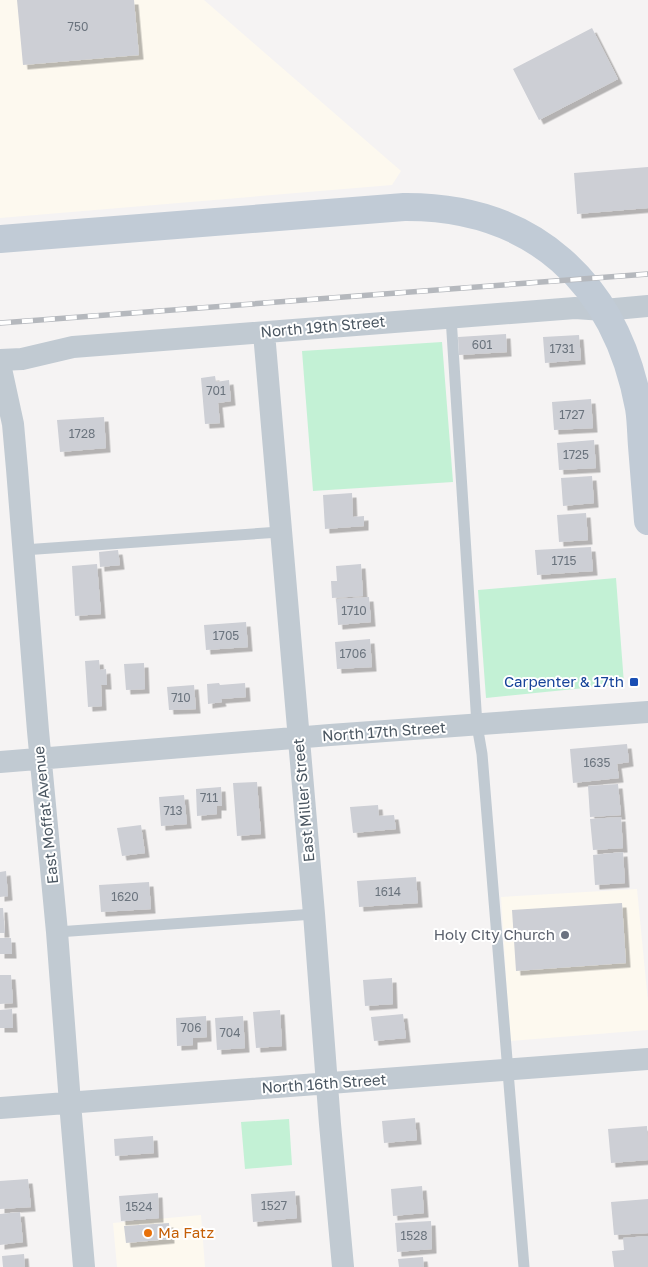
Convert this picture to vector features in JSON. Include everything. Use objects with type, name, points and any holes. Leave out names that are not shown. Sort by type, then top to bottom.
[{"type":"street","points":[[0,239],[376,209],[425,207],[450,209],[480,216],[519,232],[542,245],[564,261],[580,278],[604,310],[615,330],[626,358],[639,409],[648,521]]},
{"type":"street","name":"North 19th Street","points":[[0,360],[22,359],[73,347],[575,308],[604,310],[648,306]]},
{"type":"street","name":"East Miller Street","points":[[264,333],[314,914],[326,1084],[343,1267]]},
{"type":"street","name":"East Moffat Avenue","points":[[0,364],[13,424],[41,758],[58,932],[84,1267]]},
{"type":"street","name":"North 17th Street","points":[[0,762],[648,712]]},
{"type":"street","name":"North 16th Street","points":[[0,1108],[648,1058]]},
{"type":"lane","points":[[452,317],[477,725],[482,754],[524,1267]]},
{"type":"lane","points":[[23,550],[280,532]]},
{"type":"lane","points":[[58,932],[314,914]]},
{"type":"shaded area","points":[[0,0],[204,0],[401,171],[392,185],[0,218]]},
{"type":"shaded area","points":[[637,889],[648,1002],[648,1030],[510,1041],[501,897]]},
{"type":"shaded area","points":[[201,1215],[205,1267],[117,1267],[113,1223]]},
{"type":"green space","points":[[442,342],[453,482],[313,491],[302,351]]},
{"type":"green space","points":[[616,578],[624,684],[486,698],[478,590]]},
{"type":"green space","points":[[289,1119],[292,1165],[245,1169],[241,1122]]},
{"type":"building","points":[[17,0],[134,0],[139,55],[23,65]]},
{"type":"building","points":[[592,28],[618,79],[539,120],[513,69]]},
{"type":"building","points":[[648,167],[648,208],[577,214],[574,173]]},
{"type":"building","points":[[506,334],[507,352],[459,355],[458,337]]},
{"type":"building","points":[[579,335],[581,360],[545,363],[543,337]]},
{"type":"building","points":[[215,376],[216,382],[229,380],[231,401],[218,403],[220,423],[205,424],[201,378]]},
{"type":"building","points":[[591,399],[593,428],[554,430],[552,402]]},
{"type":"building","points":[[104,417],[106,448],[60,452],[57,420]]},
{"type":"building","points":[[594,440],[596,468],[559,470],[557,443]]},
{"type":"building","points":[[592,476],[594,503],[563,506],[561,478]]},
{"type":"building","points":[[352,493],[353,517],[364,516],[364,526],[325,529],[323,495]]},
{"type":"building","points":[[586,513],[588,540],[559,542],[557,515]]},
{"type":"building","points":[[591,547],[593,571],[537,575],[535,550]]},
{"type":"building","points":[[118,550],[120,565],[100,567],[99,552]]},
{"type":"building","points":[[97,564],[101,614],[75,616],[72,566]]},
{"type":"building","points":[[361,564],[363,596],[332,598],[331,581],[337,581],[336,566]]},
{"type":"building","points":[[369,597],[371,622],[338,625],[336,599]]},
{"type":"building","points":[[246,622],[248,647],[206,650],[204,625]]},
{"type":"building","points":[[370,639],[372,667],[337,669],[335,642]]},
{"type":"building","points":[[99,660],[100,670],[106,669],[107,685],[101,685],[102,706],[88,707],[85,661]]},
{"type":"building","points":[[144,663],[145,689],[126,690],[124,664]]},
{"type":"building","points":[[219,683],[220,685],[245,683],[246,697],[221,699],[222,702],[208,704],[207,684]]},
{"type":"building","points":[[194,685],[196,709],[169,710],[167,687]]},
{"type":"building","points":[[627,744],[629,762],[617,764],[619,778],[573,783],[570,749]]},
{"type":"building","points":[[257,782],[261,834],[237,836],[233,783]]},
{"type":"building","points":[[618,784],[621,815],[590,817],[588,786]]},
{"type":"building","points":[[221,787],[222,806],[217,806],[217,814],[197,816],[196,789]]},
{"type":"building","points":[[184,795],[187,824],[161,826],[159,797]]},
{"type":"building","points":[[378,805],[379,816],[394,815],[396,829],[353,833],[350,807]]},
{"type":"building","points":[[621,817],[623,848],[593,850],[590,819]]},
{"type":"building","points":[[141,825],[145,853],[122,856],[117,828]]},
{"type":"building","points":[[623,852],[625,883],[595,885],[593,855]]},
{"type":"building","points":[[6,871],[8,896],[0,897],[0,872]]},
{"type":"building","points":[[416,877],[418,903],[359,907],[357,881]]},
{"type":"building","points":[[149,882],[151,909],[101,912],[99,885]]},
{"type":"building","points":[[622,903],[626,963],[516,971],[512,910]]},
{"type":"building","points":[[0,908],[3,908],[5,933],[0,933]]},
{"type":"building","points":[[0,938],[11,938],[12,954],[0,954]]},
{"type":"building","points":[[0,975],[11,975],[13,1003],[0,1004]]},
{"type":"building","points":[[392,978],[393,1004],[365,1006],[363,980]]},
{"type":"building","points":[[12,1009],[13,1028],[0,1028],[0,1010]]},
{"type":"building","points":[[280,1010],[282,1046],[256,1048],[253,1012]]},
{"type":"building","points":[[403,1014],[406,1038],[374,1041],[371,1017]]},
{"type":"building","points":[[206,1016],[207,1037],[193,1038],[193,1045],[177,1046],[176,1018]]},
{"type":"building","points":[[243,1016],[245,1048],[217,1050],[215,1018]]},
{"type":"building","points":[[415,1118],[417,1140],[384,1143],[382,1121]]},
{"type":"building","points":[[647,1126],[648,1160],[611,1163],[608,1129]]},
{"type":"building","points":[[153,1136],[154,1153],[115,1156],[114,1139]]},
{"type":"building","points":[[28,1179],[31,1207],[0,1209],[0,1181]]},
{"type":"building","points":[[422,1186],[424,1213],[393,1216],[391,1189]]},
{"type":"building","points":[[295,1191],[297,1218],[253,1222],[251,1194]]},
{"type":"building","points":[[158,1193],[159,1218],[121,1221],[119,1196]]},
{"type":"building","points":[[648,1199],[648,1233],[614,1235],[611,1202]]},
{"type":"building","points":[[20,1212],[23,1242],[0,1245],[0,1214]]},
{"type":"building","points":[[431,1221],[432,1249],[397,1252],[395,1223]]},
{"type":"building","points":[[169,1223],[170,1239],[126,1243],[124,1226]]},
{"type":"building","points":[[648,1236],[648,1267],[614,1267],[612,1251],[624,1250],[623,1238]]},
{"type":"building","points":[[24,1254],[25,1267],[3,1267],[2,1256]]},
{"type":"building","points":[[423,1257],[424,1267],[399,1267],[398,1259]]},
{"type":"railway","points":[[0,323],[648,274]]},
{"type":"place","name":"Carpenter & 17th","points":[[634,682]]},
{"type":"place","name":"Holy City Church","points":[[565,935]]},
{"type":"place","name":"Ma Fatz","points":[[148,1233]]}]
